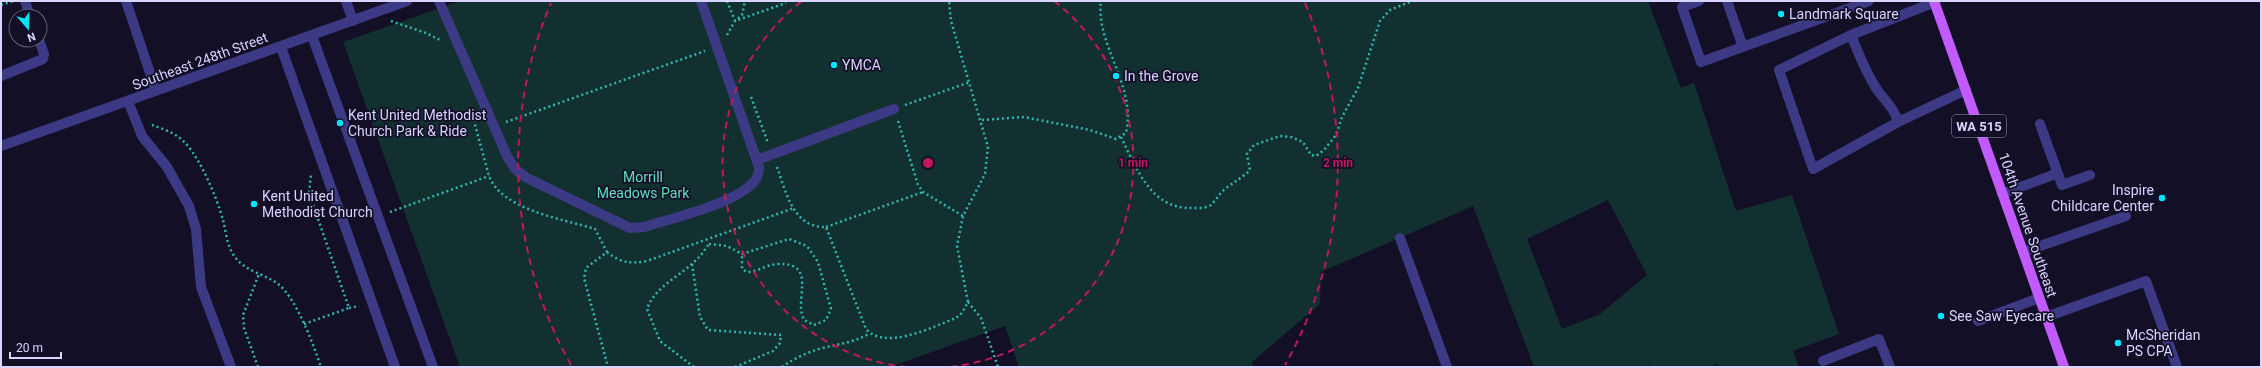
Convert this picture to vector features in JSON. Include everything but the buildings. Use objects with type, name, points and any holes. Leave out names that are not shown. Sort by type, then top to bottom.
[{"type":"main road","name":"104th Avenue Southeast","points":[[1935,1],[2064,367]]},
{"type":"street","points":[[126,1],[156,91]]},
{"type":"street","points":[[346,1],[353,21]]},
{"type":"street","name":"Southeast 248th Street","points":[[1,146],[407,1]]},
{"type":"street","points":[[438,1],[493,127],[515,169],[527,178],[630,228],[644,227],[733,198],[749,187],[757,178],[759,167],[757,160],[701,1]]},
{"type":"street","points":[[1699,1],[1682,7],[1701,62],[1743,47],[1844,5],[1869,1]]},
{"type":"street","points":[[1727,1],[1743,47]]},
{"type":"street","points":[[1935,1],[1851,35],[1779,70],[1813,169],[1898,122],[1966,90]]},
{"type":"street","points":[[1851,35],[1863,64],[1878,91],[1894,109],[1898,122]]},
{"type":"street","points":[[312,36],[433,367]]},
{"type":"street","points":[[281,46],[395,367]]},
{"type":"street","points":[[1,76],[43,59],[44,54],[42,48]]},
{"type":"street","points":[[128,101],[142,136],[170,173],[189,206],[196,229],[201,287],[231,367]]},
{"type":"street","points":[[757,160],[894,109]]},
{"type":"street","points":[[2040,124],[2062,185],[2090,175]]},
{"type":"street","points":[[2002,194],[2058,173]]},
{"type":"street","points":[[2023,252],[2126,216]]},
{"type":"street","points":[[1400,238],[1447,367]]},
{"type":"street","points":[[2046,317],[2146,281],[2176,367]]},
{"type":"street","points":[[1978,321],[2039,298]]},
{"type":"street","points":[[1823,361],[1879,340],[1890,367]]},
{"type":"path","points":[[1,5],[13,1]]},
{"type":"path","points":[[727,1],[735,21]]},
{"type":"path","points":[[476,133],[730,42],[727,34],[735,21],[742,15],[745,1]]},
{"type":"path","points":[[949,1],[951,21],[982,120],[988,147],[985,174],[963,216],[957,246],[968,302],[981,318],[998,367]]},
{"type":"path","points":[[982,120],[1024,117],[1090,130],[1116,139],[1126,133],[1129,110],[1104,29],[1100,10],[1101,1]]},
{"type":"path","points":[[1121,137],[1150,190],[1169,203],[1182,208],[1200,208],[1210,205],[1225,189],[1241,179],[1250,170],[1248,154],[1254,145],[1280,136],[1291,137],[1303,142],[1311,155],[1316,156],[1324,150],[1336,135],[1342,118],[1358,88],[1380,21],[1390,10],[1412,1]]},
{"type":"path","points":[[735,21],[786,3]]},
{"type":"path","points":[[963,216],[923,192],[918,185],[894,109],[970,82]]},
{"type":"path","points":[[750,94],[794,208],[801,220],[809,225],[826,227],[923,192]]},
{"type":"path","points":[[133,114],[146,115],[152,124],[178,136],[188,148],[206,174],[218,200],[229,245],[235,257],[248,270],[278,284],[291,298],[304,324],[321,367]]},
{"type":"path","points":[[304,324],[349,308],[308,193],[312,169]]},
{"type":"path","points":[[378,217],[489,176]]},
{"type":"path","points":[[607,252],[617,260],[632,264],[647,261],[794,208]]},
{"type":"path","points":[[826,227],[866,329],[872,336],[887,339],[908,335],[956,318],[962,313],[968,302]]},
{"type":"path","points":[[707,239],[709,244]]},
{"type":"path","points":[[709,244],[727,246],[742,254],[789,239],[807,246],[818,262],[831,309],[826,320],[814,325],[804,320],[800,306],[803,281],[798,270],[794,267],[777,264],[747,272],[742,269],[742,254]]},
{"type":"path","points":[[694,367],[660,341],[647,312],[650,302],[658,292],[692,264],[709,244]]},
{"type":"path","points":[[692,264],[700,317],[708,330],[781,335],[780,343],[773,351],[735,367]]},
{"type":"path","points":[[258,367],[244,328],[243,315],[259,274]]},
{"type":"path","points":[[782,367],[791,361],[818,349],[859,340],[870,333]]},
{"type":"green space","name":"Morrill Meadows Park","points":[[460,1],[1648,1],[1681,88],[1694,83],[1736,211],[1792,195],[1839,334],[1793,351],[1799,367],[1719,367],[1717,364],[1708,367],[1653,367],[1649,365],[1643,367],[1534,367],[1473,206],[1321,272],[1320,304],[1252,362],[1253,367],[1019,367],[1005,326],[890,367],[460,367],[343,42]],"holes":[[[1608,200],[1647,275],[1600,314],[1562,329],[1527,239]]]},
{"type":"place","name":"Landmark Square","points":[[1781,14]]},
{"type":"place","name":"YMCA","points":[[834,65]]},
{"type":"place","name":"In the Grove","points":[[1116,76]]},
{"type":"place","name":"Kent United Methodist Church Park & Ride","points":[[340,123]]},
{"type":"place","name":"Inspire Childcare Center","points":[[2162,198]]},
{"type":"place","name":"Kent United Methodist Church","points":[[254,204]]},
{"type":"place","name":"See Saw Eyecare","points":[[1941,316]]},
{"type":"place","name":"McSheridan PS CPA","points":[[2118,343]]}]
